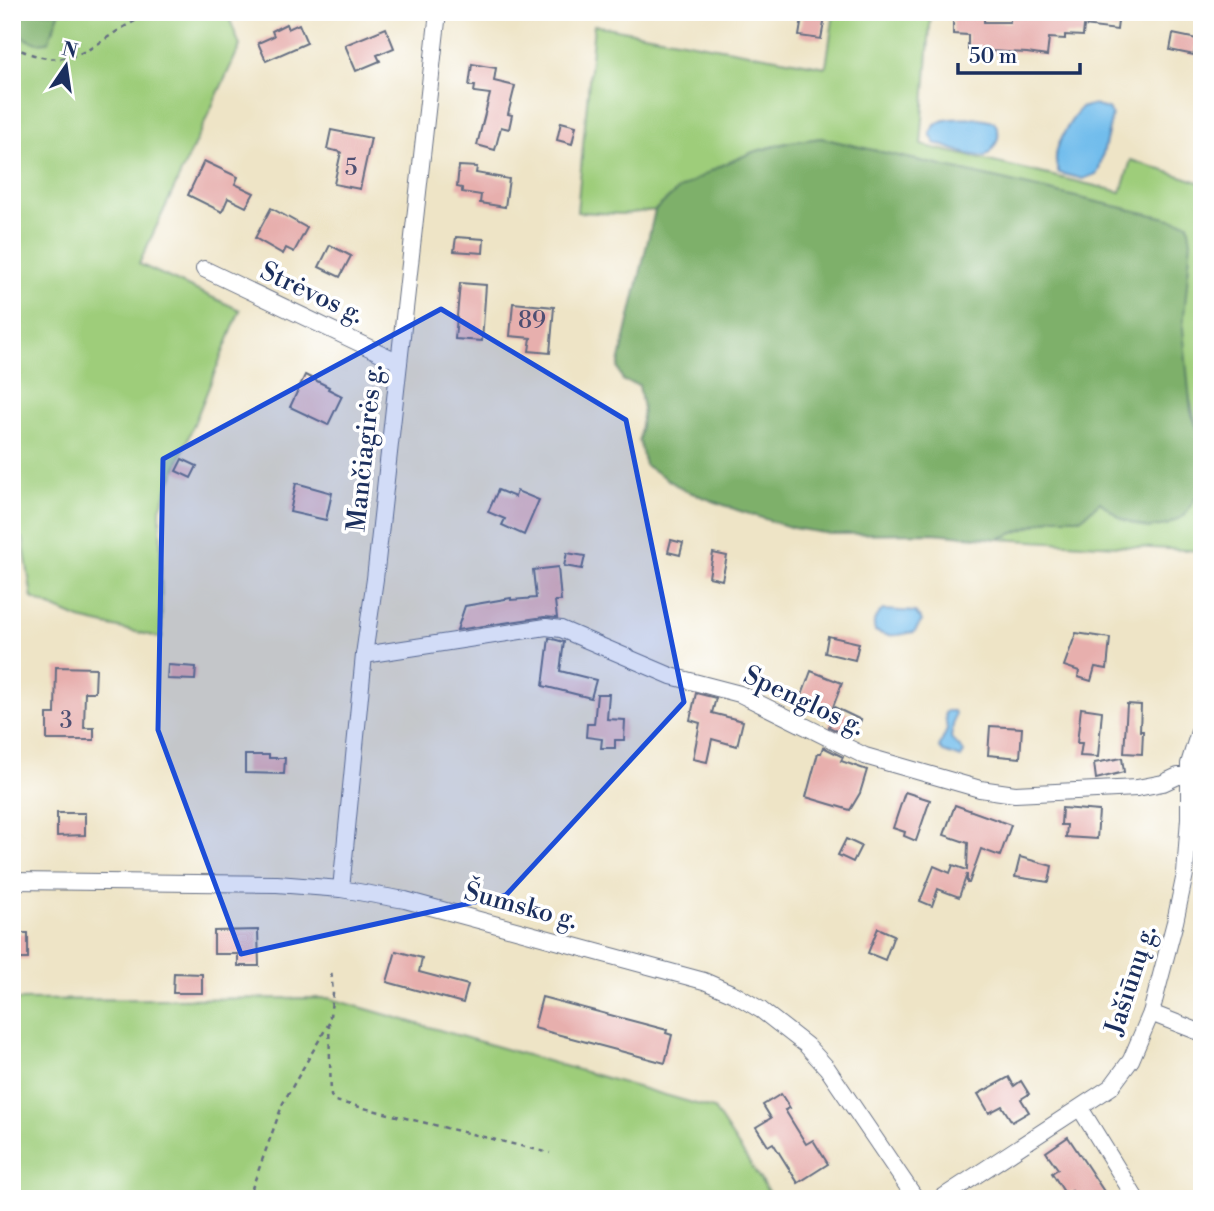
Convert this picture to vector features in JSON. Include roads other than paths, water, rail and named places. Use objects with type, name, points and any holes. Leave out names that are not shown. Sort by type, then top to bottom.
[{"type":"street","name":"Mančiagirės g.","points":[[341,889],[438,12]]},
{"type":"street","name":"Strėvos g.","points":[[204,269],[399,362]]},
{"type":"street","name":"Spenglos g.","points":[[365,655],[546,627],[561,629],[670,676],[749,698],[865,756],[980,789],[1015,794],[1102,791],[1137,788],[1163,783],[1178,776],[1188,776]]},
{"type":"street","name":"Jašiūnų g.","points":[[940,1199],[1111,1087],[1131,1060],[1151,1013],[1175,922],[1185,874],[1189,764],[1202,722]]},
{"type":"street","name":"Šumsko g.","points":[[12,881],[277,884],[341,889],[405,900],[704,981],[734,993],[789,1031],[827,1068],[916,1199]]},
{"type":"street","points":[[1151,1013],[1202,1033]]},
{"type":"street","points":[[1080,1108],[1136,1199]]},
{"type":"water","points":[[1093,105],[1108,109],[1112,116],[1099,170],[1083,179],[1059,173],[1056,156],[1061,139],[1080,108]]},
{"type":"water","points":[[975,118],[994,122],[997,127],[995,145],[985,157],[935,143],[930,134],[937,123]]},
{"type":"water","points":[[883,610],[915,612],[922,621],[914,632],[885,635],[875,631],[874,624],[876,617]]},
{"type":"water","points":[[947,711],[954,711],[955,714],[951,737],[964,752],[961,758],[943,752],[939,747],[947,730]]}]
